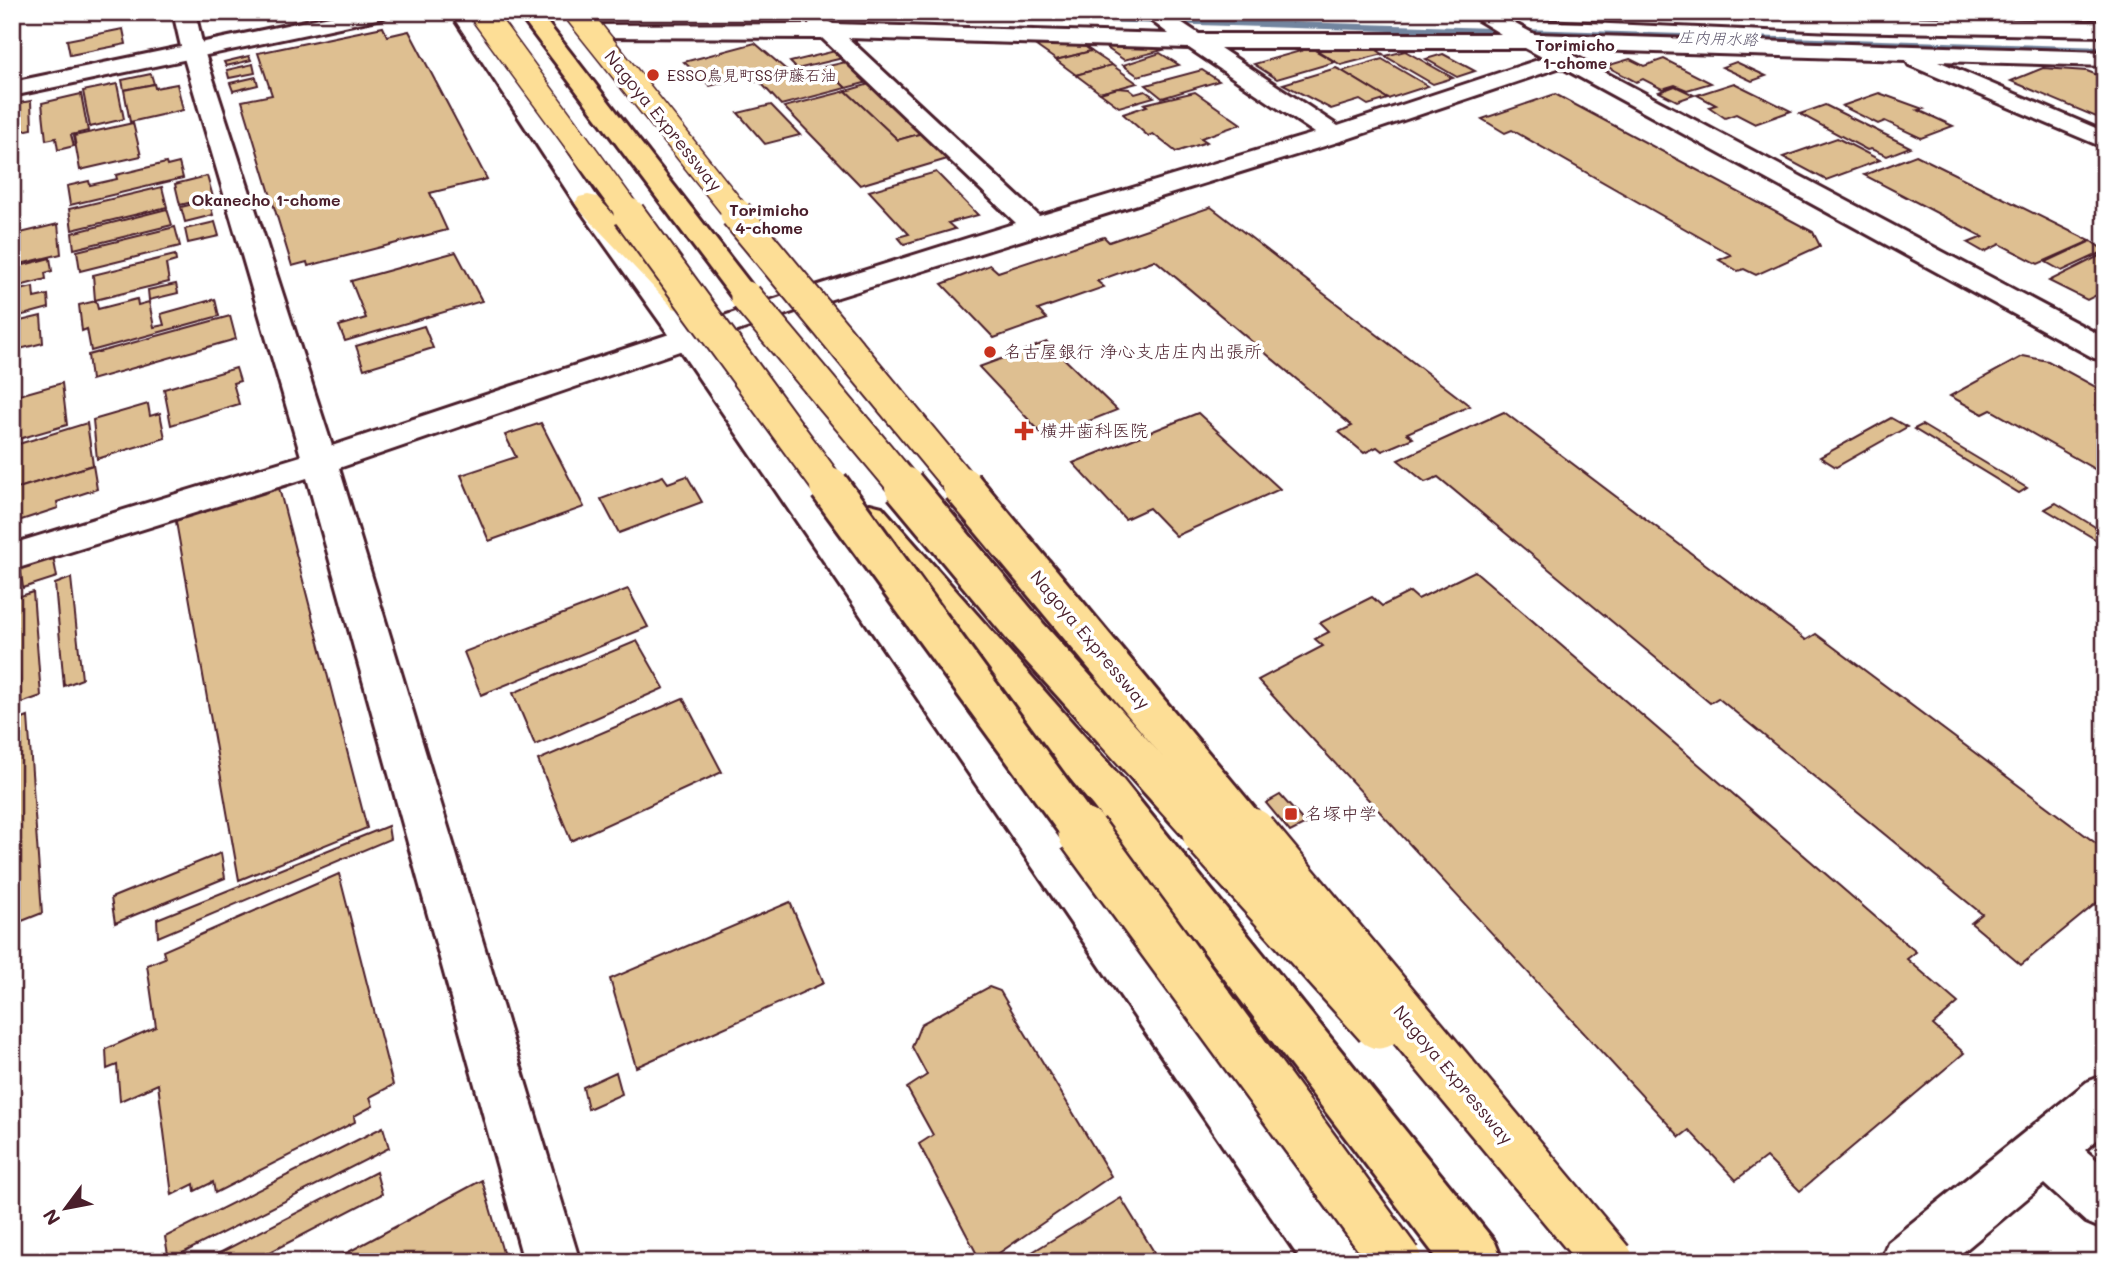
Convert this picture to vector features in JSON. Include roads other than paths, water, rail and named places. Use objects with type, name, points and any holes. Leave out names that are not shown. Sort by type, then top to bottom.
[{"type":"highway","points":[[481,12],[1397,1262]]},
{"type":"highway","points":[[528,12],[746,297],[1029,636],[1592,1262]]},
{"type":"highway","name":"Nagoya Expressway","points":[[581,19],[786,276],[1609,1262]]},
{"type":"highway","points":[[588,204],[699,334],[1108,793],[1475,1262]]},
{"type":"street","points":[[184,12],[193,51],[320,463],[552,1262]]},
{"type":"street","points":[[12,89],[382,12]]},
{"type":"street","points":[[461,12],[588,204]]},
{"type":"street","points":[[806,12],[1034,226]]},
{"type":"street","points":[[1151,12],[1190,41],[1335,135]]},
{"type":"street","points":[[1476,12],[2105,351]]},
{"type":"street","points":[[1542,12],[1833,23],[2105,29]]},
{"type":"street","points":[[1807,12],[2105,141]]},
{"type":"street","points":[[581,19],[829,31],[1190,41],[1528,41],[2105,60]]},
{"type":"street","points":[[581,19],[809,297],[1630,1262]]},
{"type":"street","points":[[12,557],[320,463],[809,297],[1335,135],[1562,59]]},
{"type":"street","points":[[699,334],[1335,1262]]},
{"type":"street","points":[[1908,1262],[2105,1100]]},
{"type":"street","points":[[2046,1150],[2105,1203]]},
{"type":"waterway","name":"庄内用水路","points":[[870,12],[2105,50]]},
{"type":"place","name":"ESSO鳥見町SS伊藤石油","points":[[653,75]]},
{"type":"place","name":"名古屋銀行 浄心支店庄内出張所","points":[[990,352]]},
{"type":"place","name":"横井歯科医院","points":[[1024,431]]},
{"type":"place","name":"名塚中学","points":[[1291,814]]},
{"type":"district","name":"Torimicho 1-chome","points":[[1575,54]]},
{"type":"district","name":"Okanecho 1-chome","points":[[266,200]]},
{"type":"district","name":"Torimicho 4-chome","points":[[769,219]]}]
